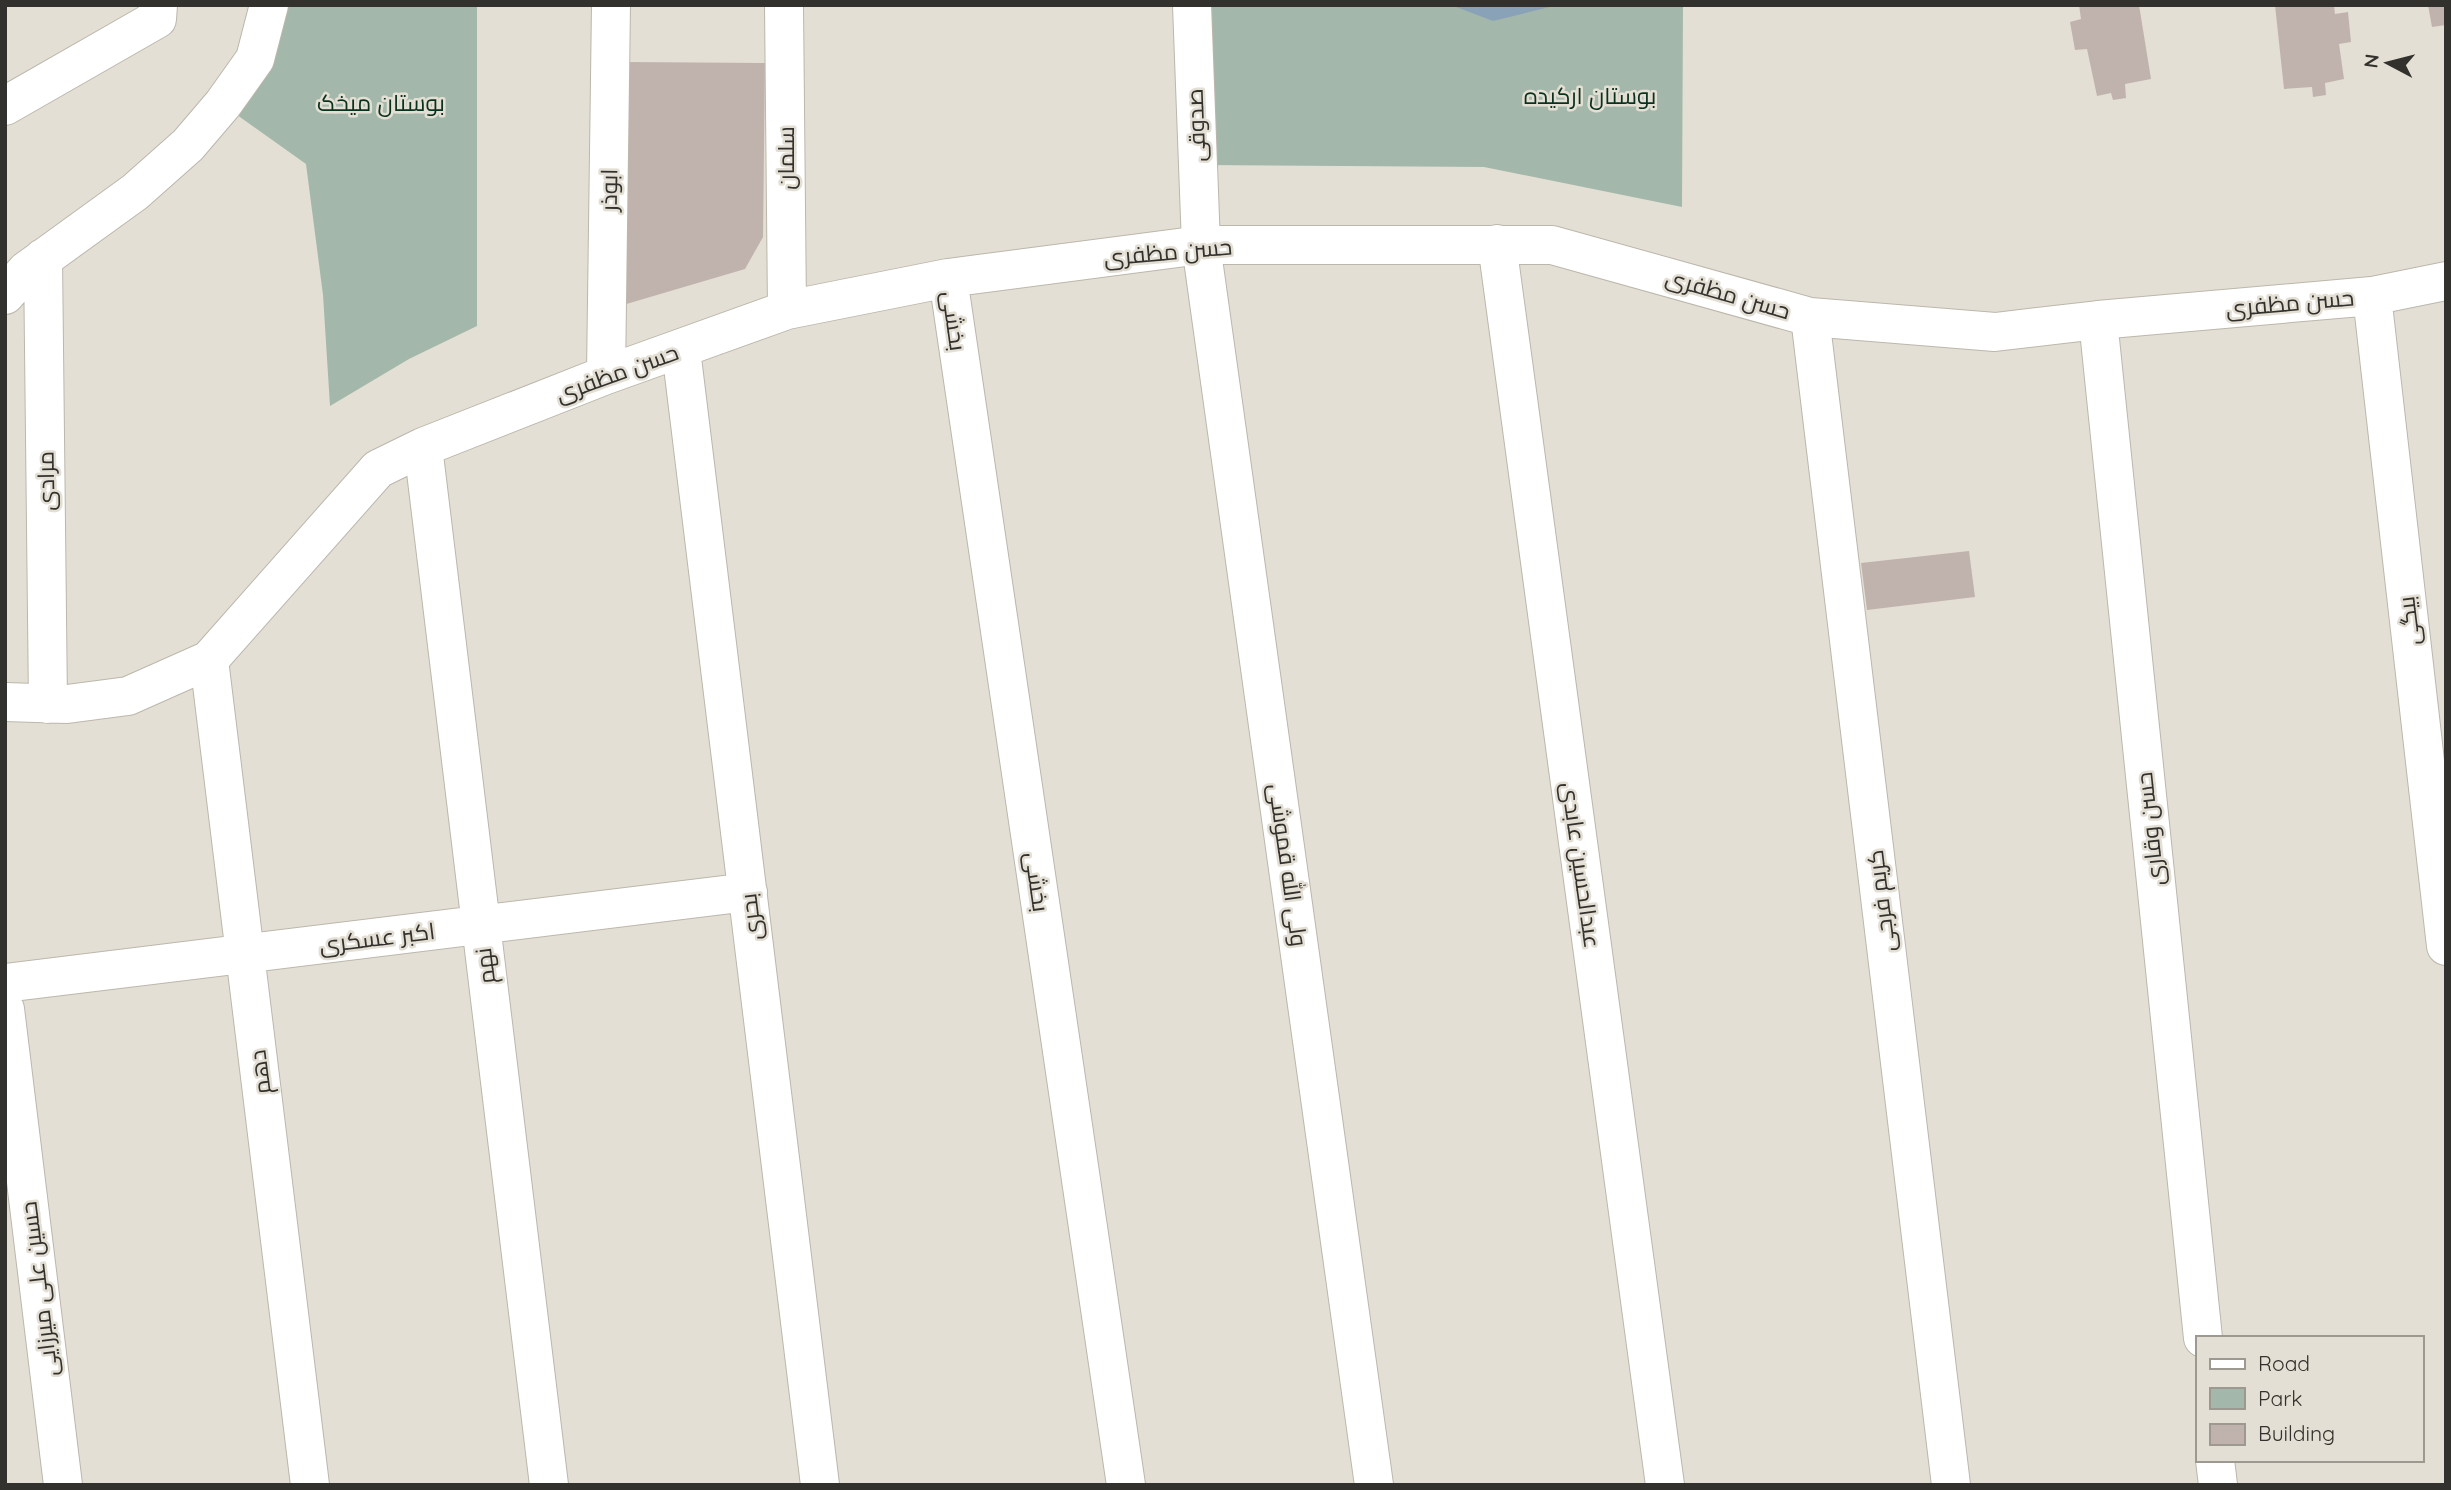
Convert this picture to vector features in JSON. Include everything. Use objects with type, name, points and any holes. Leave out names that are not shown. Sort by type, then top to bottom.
[{"type":"street","points":[[5,106],[157,19],[158,5]]},
{"type":"street","points":[[5,295],[26,271],[135,192],[188,145],[223,104],[255,59],[269,5]]},
{"type":"street","name":"ابوذر","points":[[606,375],[611,5]]},
{"type":"street","name":"سلمان","points":[[784,5],[787,310]]},
{"type":"street","name":"صدوقی","points":[[1192,5],[1201,245]]},
{"type":"street","name":"عبدالحسین عابدی","points":[[1497,244],[1665,1485]]},
{"type":"street","name":"حسن مظفری","points":[[5,702],[67,704],[128,696],[209,660],[378,469],[423,447],[606,375],[787,310],[948,278],[1201,245],[1552,245],[1810,317],[1995,332],[2098,320],[2372,296],[2446,281]]},
{"type":"street","name":"ولی الله قموشی","points":[[1201,245],[1374,1485]]},
{"type":"street","name":"مرادی","points":[[43,258],[48,704]]},
{"type":"street","name":"بخشی","points":[[948,278],[1126,1485]]},
{"type":"street","name":"بیگی","points":[[2372,296],[2446,946]]},
{"type":"street","name":"کریم فرجی","points":[[1810,317],[1951,1485]]},
{"type":"street","name":"حسن وقاری","points":[[2098,320],[2203,1336]]},
{"type":"street","name":"بحری","points":[[681,350],[820,1485]]},
{"type":"street","name":"نهم","points":[[423,447],[548,1485]]},
{"type":"street","name":"دهم","points":[[209,660],[310,1485]]},
{"type":"street","name":"اکبر عسکری","points":[[5,983],[748,892]]},
{"type":"street","name":"حسین علی میرزایی","points":[[5,1009],[63,1485]]},
{"type":"street","points":[[2216,1462],[2218,1485]]},
{"type":"green space","name":"بوستان میخک","points":[[281,5],[477,5],[477,326],[409,359],[330,406],[323,295],[306,164],[233,112]]},
{"type":"green space","name":"بوستان ارکیده","points":[[1200,5],[1683,5],[1682,207],[1484,167],[1204,165]]},
{"type":"water","points":[[1451,5],[1558,5],[1493,21]]},
{"type":"building","points":[[2079,5],[2139,5],[2151,79],[2125,84],[2126,98],[2113,100],[2111,93],[2097,96],[2087,49],[2075,50],[2070,22],[2081,19]]},
{"type":"building","points":[[2275,5],[2334,5],[2335,14],[2348,12],[2351,42],[2339,44],[2344,79],[2325,83],[2326,95],[2313,97],[2312,87],[2284,89]]},
{"type":"building","points":[[2428,5],[2446,5],[2446,25],[2432,27]]},
{"type":"building","points":[[626,62],[765,63],[763,237],[745,269],[623,305]]},
{"type":"building","points":[[1969,551],[1975,597],[1867,610],[1861,563]]}]
